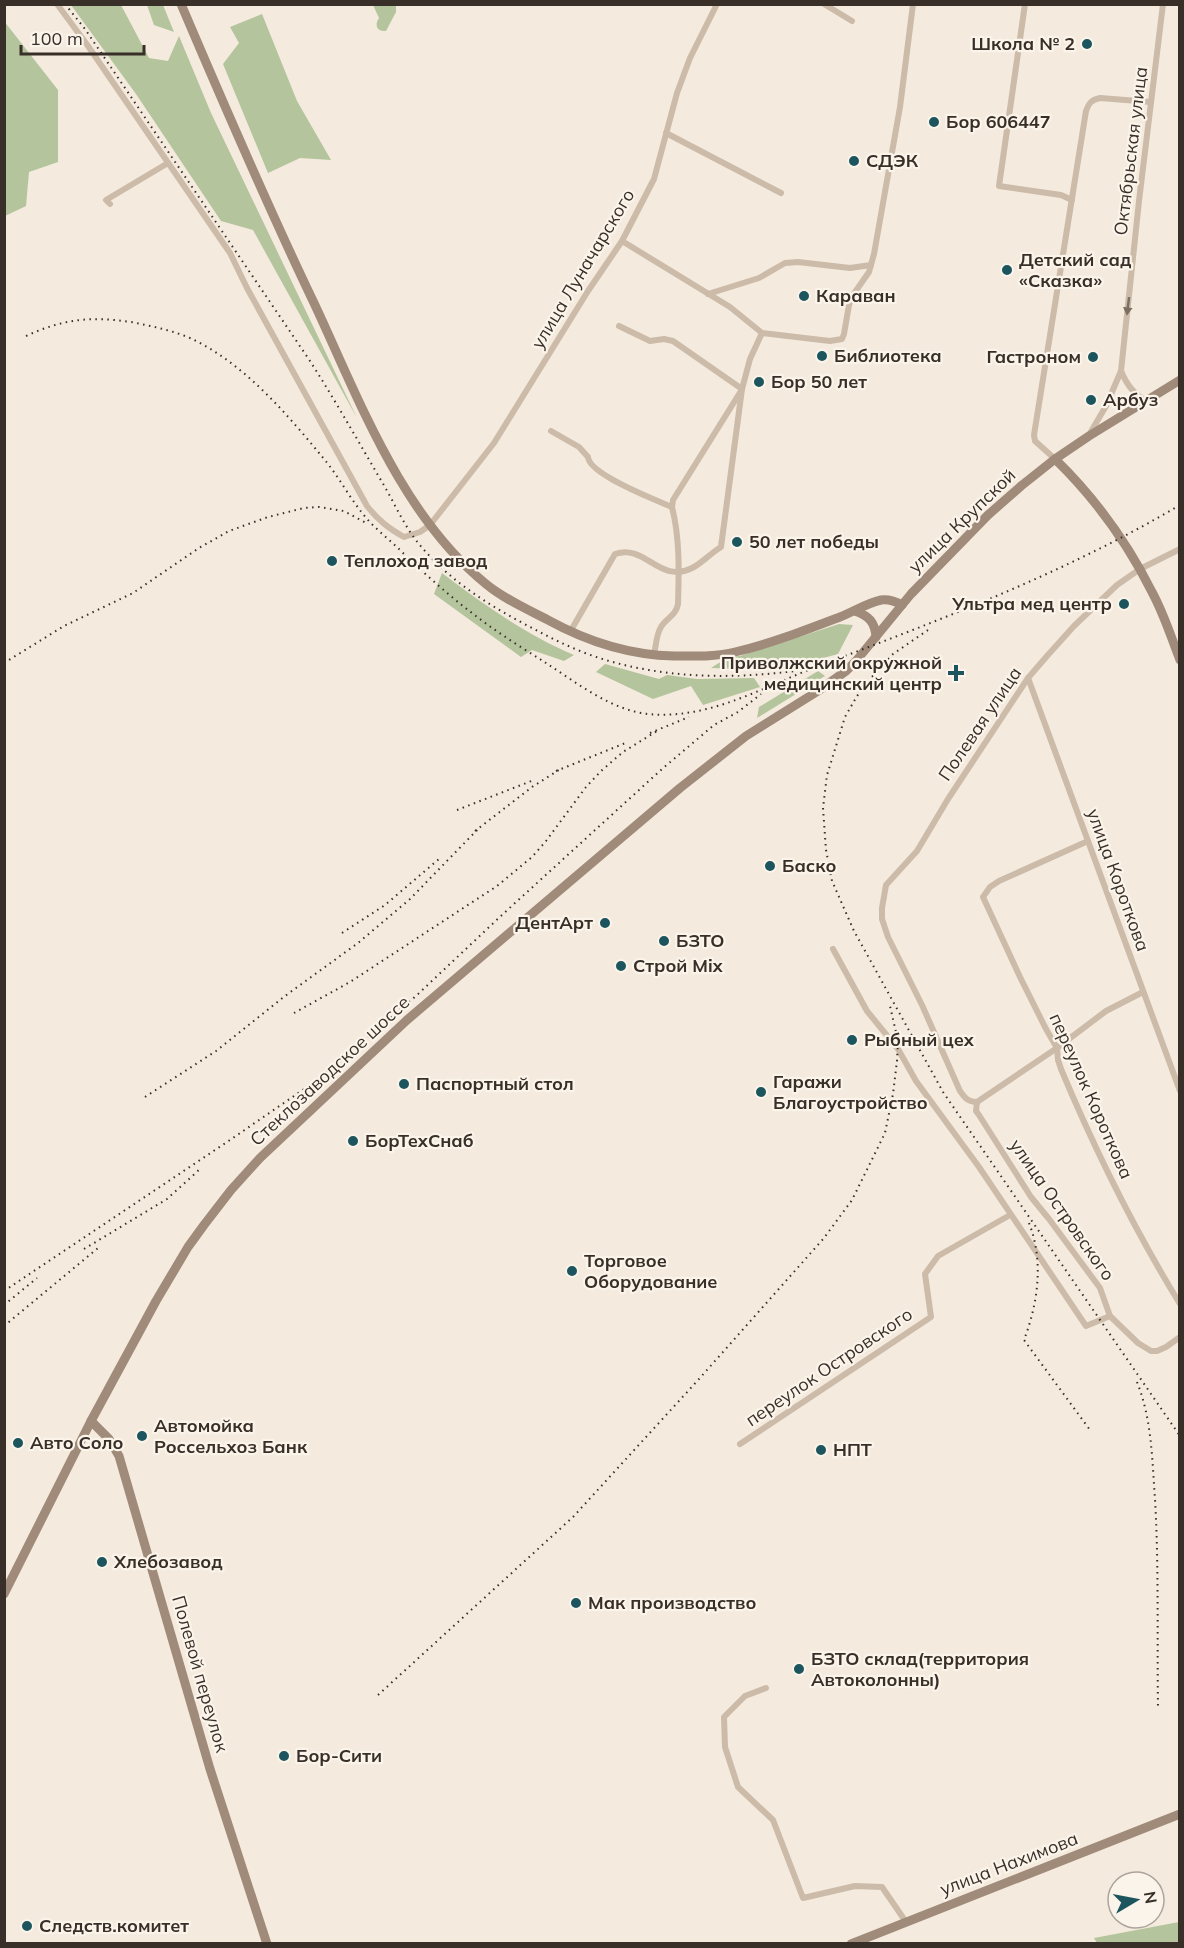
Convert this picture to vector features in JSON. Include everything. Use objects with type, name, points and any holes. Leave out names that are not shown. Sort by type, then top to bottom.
[{"type":"main road","points":[[181,4],[285,242],[393,472],[430,525],[488,586],[570,632],[604,646],[654,656],[733,653],[875,602],[888,600],[902,605]]},
{"type":"main road","name":"улица Крупской","points":[[818,691],[846,671],[902,605],[988,515],[1055,459],[1179,380]]},
{"type":"main road","points":[[1055,459],[1084,490],[1140,569],[1165,621],[1179,660]]},
{"type":"main road","points":[[855,611],[866,615],[872,621],[876,637]]},
{"type":"main road","name":"Стеклозаводское шоссе","points":[[4,1594],[91,1421],[156,1301],[188,1247],[226,1196],[260,1158],[408,1020],[680,788],[746,736],[818,691]]},
{"type":"main road","name":"Полевой переулок","points":[[91,1421],[110,1439],[119,1456],[210,1769],[267,1944]]},
{"type":"main road","name":"улица Нахимова","points":[[851,1944],[1179,1814]]},
{"type":"street","points":[[57,4],[230,253],[367,506],[387,528],[404,537],[420,532],[430,525]]},
{"type":"street","name":"улица Луначарского","points":[[430,525],[494,443],[588,291],[622,241],[654,179],[677,93],[690,58],[717,4]]},
{"type":"street","points":[[824,4],[852,21]]},
{"type":"street","points":[[622,241],[708,294],[762,333],[830,341],[842,339],[849,304],[871,265],[900,106],[913,4]]},
{"type":"street","points":[[1025,4],[999,186],[1061,195],[1072,200]]},
{"type":"street","name":"Октябрьская улица","points":[[1089,436],[1106,406],[1121,371],[1163,4]]},
{"type":"street","points":[[1055,459],[1035,441],[1034,435],[1086,111],[1093,99],[1100,98],[1151,102]]},
{"type":"street","points":[[666,133],[781,193]]},
{"type":"street","points":[[110,204],[106,200],[168,162]]},
{"type":"street","points":[[708,294],[759,278],[785,263],[798,262],[850,268],[871,265]]},
{"type":"street","points":[[619,326],[650,341],[664,339],[673,341],[742,389]]},
{"type":"street","points":[[570,632],[615,554],[624,551],[633,552],[665,571],[679,571],[694,567],[721,547],[742,389],[750,359],[762,333]]},
{"type":"street","points":[[1121,371],[1126,384],[1146,401]]},
{"type":"street","points":[[654,656],[659,630],[677,610],[679,549],[672,507],[674,500],[742,389]]},
{"type":"street","points":[[551,431],[579,447],[588,457],[590,464],[604,475],[625,484],[639,494],[672,507]]},
{"type":"street","name":"Полевая улица","points":[[882,919],[886,885],[917,851],[948,799],[1028,678],[1074,626],[1117,585],[1140,569],[1179,549]]},
{"type":"street","name":"улица Короткова","points":[[1028,678],[1179,1091]]},
{"type":"street","name":"переулок Короткова","points":[[1088,841],[999,881],[990,887],[983,897],[1020,977],[1057,1048],[1060,1069],[1121,1201],[1148,1253],[1179,1304]]},
{"type":"street","name":"улица Островского","points":[[882,919],[888,937],[922,1005],[960,1090],[966,1099],[977,1102],[978,1115],[1031,1197],[1100,1288],[1110,1316],[1138,1344],[1151,1351],[1166,1347],[1179,1336]]},
{"type":"street","points":[[833,949],[867,1011],[898,1050],[916,1081],[979,1167],[1086,1326],[1110,1316]]},
{"type":"street","points":[[977,1102],[1057,1048],[1106,1011],[1143,992]]},
{"type":"street","name":"переулок Островского","points":[[740,1444],[931,1317],[925,1275],[938,1256],[1010,1215]]},
{"type":"street","points":[[766,1688],[745,1696],[724,1717],[725,1747],[738,1787],[773,1820],[803,1898],[855,1886],[882,1887],[906,1922]]},
{"type":"green space","points":[[71,5],[121,5],[149,58],[168,61],[179,36],[211,113],[357,418],[253,230],[221,221],[136,94]]},
{"type":"green space","points":[[147,5],[163,5],[174,32],[154,25]]},
{"type":"green space","points":[[373,5],[396,5],[396,12],[386,31],[377,28],[379,18]]},
{"type":"green space","points":[[262,14],[297,101],[331,160],[300,158],[268,173],[223,64],[239,43],[230,27]]},
{"type":"green space","points":[[4,21],[58,90],[58,162],[29,172],[26,206],[5,216]]},
{"type":"green space","points":[[442,573],[522,628],[574,655],[564,661],[532,650],[521,657],[434,594]]},
{"type":"green space","points":[[839,624],[853,625],[838,654],[790,667],[711,668],[728,657],[740,656]]},
{"type":"green space","points":[[605,664],[659,679],[667,675],[697,679],[754,678],[760,687],[703,705],[691,686],[653,699],[596,672]]},
{"type":"green space","points":[[818,671],[825,676],[757,718],[759,707]]},
{"type":"green space","points":[[1179,1922],[1179,1943],[1097,1943],[1094,1938],[1136,1930],[1166,1930],[1166,1924]]},
{"type":"railway","points":[[65,4],[85,29],[310,361],[409,530],[419,544],[453,578],[478,597],[543,634],[585,653],[610,661],[636,668],[688,675],[742,676],[795,671]]},
{"type":"railway","points":[[26,336],[39,330],[77,320],[103,319],[131,322],[176,333],[210,349],[246,375],[280,408],[330,466],[368,520],[452,597],[499,633],[595,694],[621,707],[648,714],[670,715],[692,712],[734,701],[1047,574],[1136,530],[1180,505]]},
{"type":"railway","points":[[4,663],[64,626],[133,593],[199,548],[229,531],[268,517],[304,508],[319,507],[344,511],[368,524]]},
{"type":"railway","points":[[928,630],[893,654],[857,696],[845,717],[827,775],[823,808],[826,850],[832,881],[854,931],[943,1092],[1180,1436]]},
{"type":"railway","points":[[4,1291],[323,1076],[417,995],[662,769],[714,725],[738,712],[761,694]]},
{"type":"railway","points":[[650,733],[689,717]]},
{"type":"railway","points":[[294,1013],[350,982],[497,886],[532,857],[601,771],[623,752],[657,731]]},
{"type":"railway","points":[[556,771],[628,742]]},
{"type":"railway","points":[[475,831],[532,787],[562,768]]},
{"type":"railway","points":[[457,810],[534,780]]},
{"type":"railway","points":[[145,1097],[216,1051],[285,996],[358,943],[410,899],[480,827]]},
{"type":"railway","points":[[342,933],[385,905],[439,859]]},
{"type":"railway","points":[[378,1695],[573,1517],[824,1238],[852,1200],[885,1133],[893,1094],[898,1041],[890,1006]]},
{"type":"railway","points":[[84,1249],[167,1199],[200,1169]]},
{"type":"railway","points":[[1029,1223],[1034,1237],[1038,1267],[1036,1297],[1024,1340],[1090,1430]]},
{"type":"railway","points":[[4,1326],[98,1248]]},
{"type":"railway","points":[[4,1305],[37,1278]]},
{"type":"railway","points":[[1137,1382],[1146,1411],[1155,1499],[1158,1709]]},
{"type":"place","name":"Школа № 2","points":[[1087,44]]},
{"type":"place","name":"Бор 606447","points":[[934,122]]},
{"type":"place","name":"СДЭК","points":[[854,161]]},
{"type":"place","name":"Детский сад «Сказка»","points":[[1007,270]]},
{"type":"place","name":"Караван","points":[[804,296]]},
{"type":"place","name":"Библиотека","points":[[822,356]]},
{"type":"place","name":"Гастроном","points":[[1093,357]]},
{"type":"place","name":"Бор 50 лет","points":[[759,382]]},
{"type":"place","name":"Арбуз","points":[[1091,400]]},
{"type":"place","name":"50 лет победы","points":[[737,542]]},
{"type":"place","name":"Теплоход завод","points":[[332,561]]},
{"type":"place","name":"Ультра мед центр","points":[[1124,604]]},
{"type":"place","name":"Приволжский окружной медицинский центр","points":[[956,673]]},
{"type":"place","name":"Баско","points":[[770,866]]},
{"type":"place","name":"ДентАрт","points":[[605,923]]},
{"type":"place","name":"БЗТО","points":[[664,941]]},
{"type":"place","name":"Строй Mix","points":[[621,966]]},
{"type":"place","name":"Рыбный цех","points":[[852,1040]]},
{"type":"place","name":"Паспортный стол","points":[[404,1084]]},
{"type":"place","name":"Гаражи Благоустройство","points":[[761,1092]]},
{"type":"place","name":"БорТехСнаб","points":[[353,1141]]},
{"type":"place","name":"Торговое Оборудование","points":[[572,1271]]},
{"type":"place","name":"Автомойка Россельхоз Банк","points":[[142,1436]]},
{"type":"place","name":"Авто Соло","points":[[18,1443]]},
{"type":"place","name":"НПТ","points":[[821,1450]]},
{"type":"place","name":"Хлебозавод","points":[[102,1562]]},
{"type":"place","name":"Мак производство","points":[[576,1603]]},
{"type":"place","name":"БЗТО склад(территория Автоколонны)","points":[[799,1669]]},
{"type":"place","name":"Бор-Сити","points":[[284,1756]]},
{"type":"place","name":"Следств.комитет","points":[[27,1926]]}]
